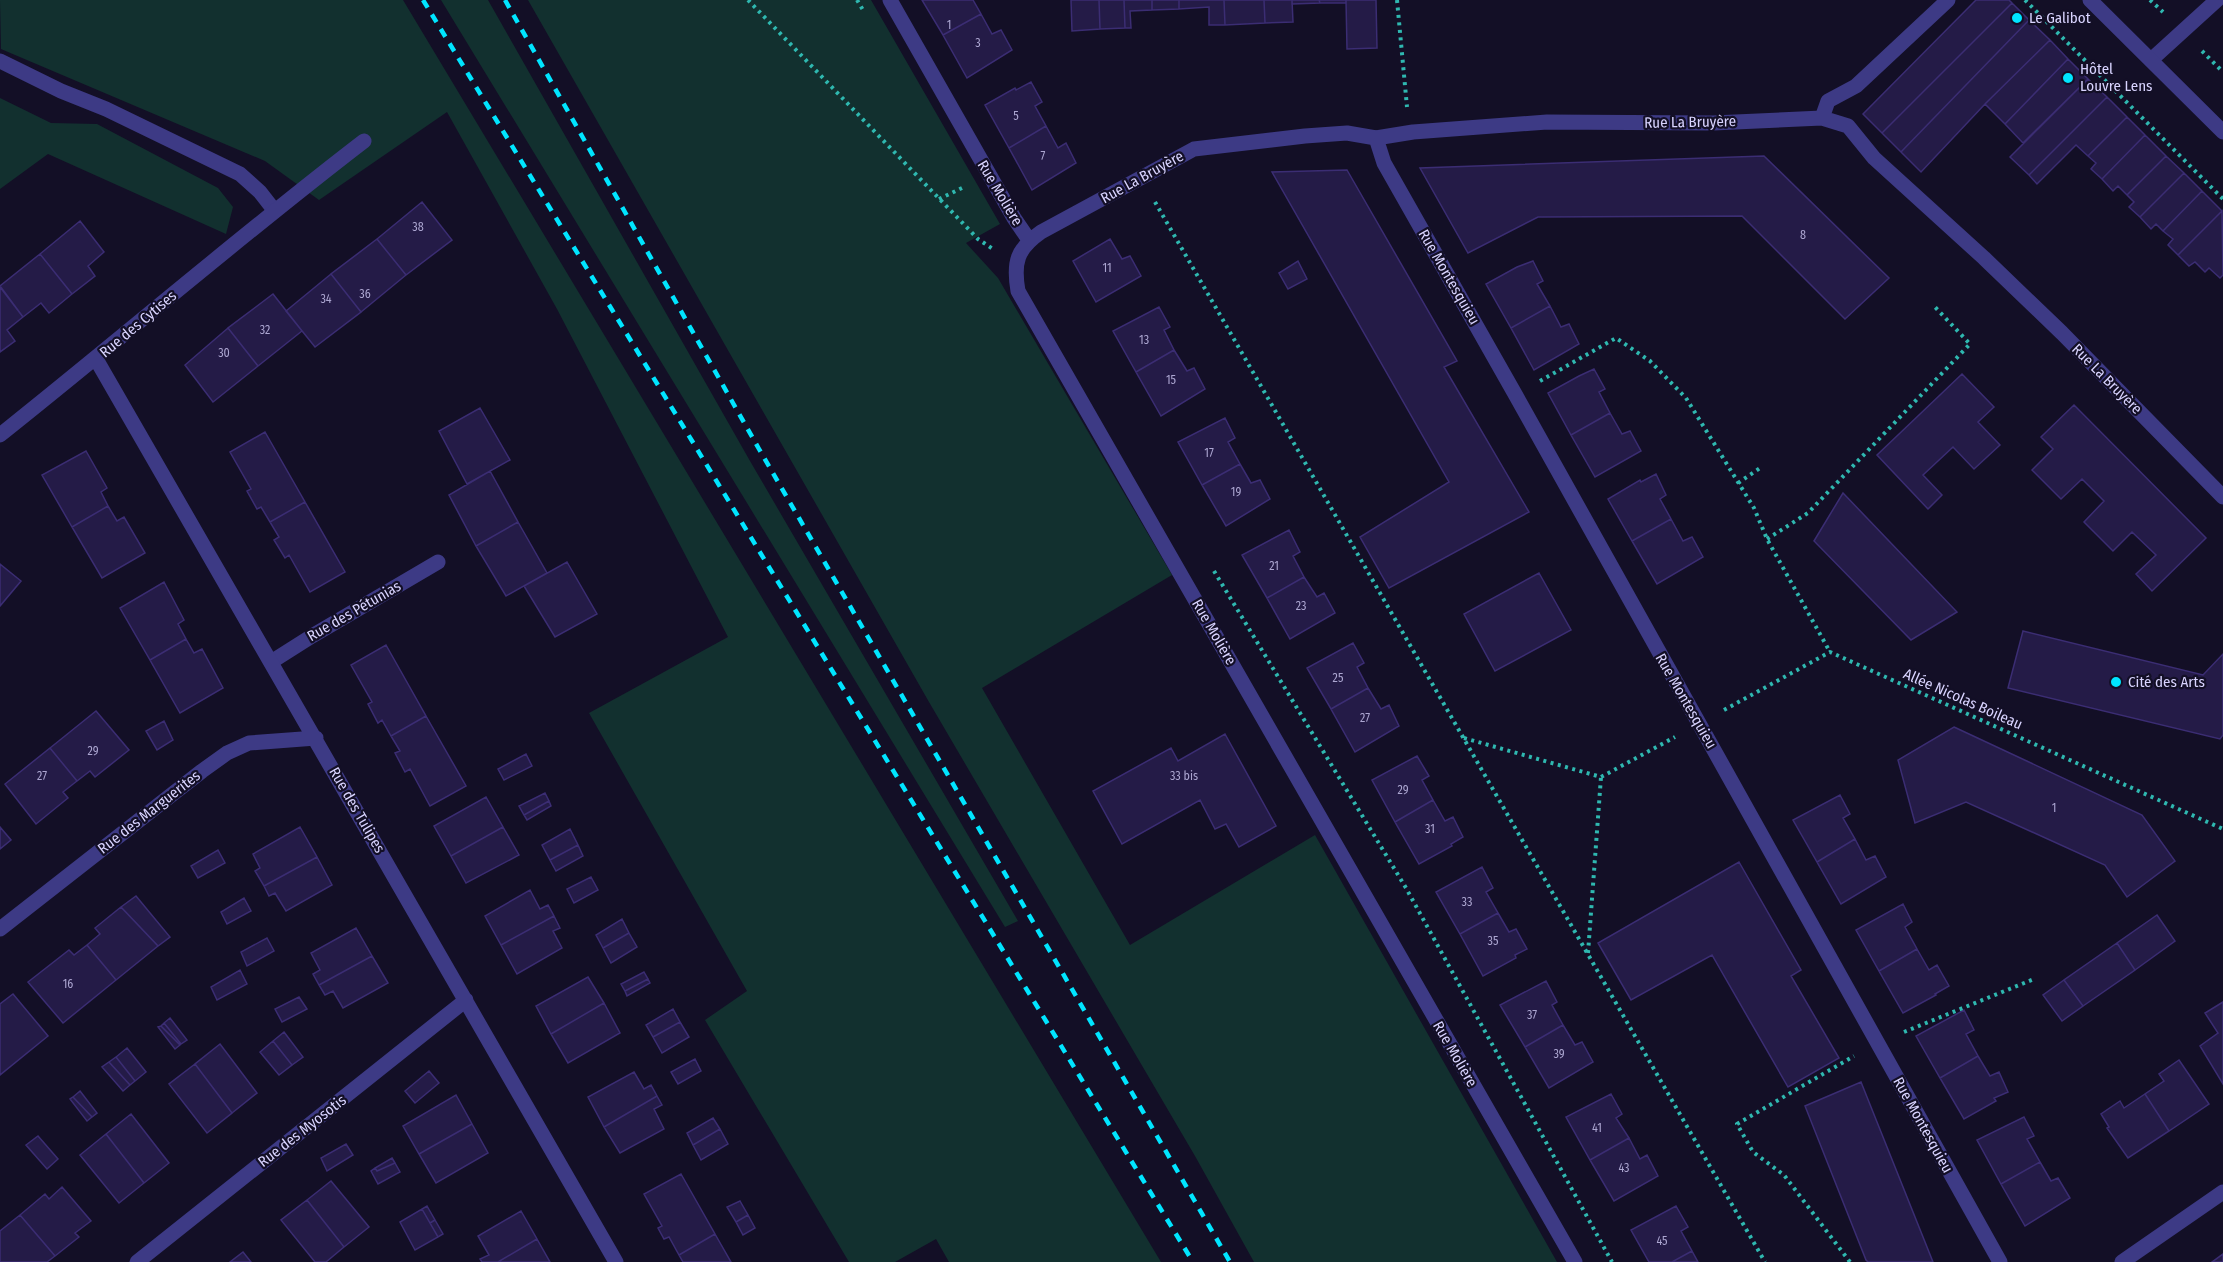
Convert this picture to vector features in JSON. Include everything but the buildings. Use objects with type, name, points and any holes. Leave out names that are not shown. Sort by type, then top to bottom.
[{"type":"street","name":"Rue Molière","points":[[890,0],[1014,218],[1029,240],[1021,250],[1016,263],[1018,291],[1575,1262]]},
{"type":"street","points":[[1822,118],[1827,101],[1856,86],[1948,0]]},
{"type":"street","points":[[2090,0],[2223,132]]},
{"type":"street","points":[[2151,60],[2217,0]]},
{"type":"street","points":[[0,61],[240,174],[260,192],[274,210]]},
{"type":"street","name":"Rue La Bruyère","points":[[1029,240],[1194,149],[1305,135],[1347,133],[1376,138],[1413,132],[1547,122],[1713,123],[1822,118],[1848,126],[1874,158],[2062,333],[2223,496]]},
{"type":"street","name":"Rue Montesquieu","points":[[1376,138],[1384,163],[2000,1262]]},
{"type":"street","name":"Rue des Cytises","points":[[0,435],[96,359],[274,210],[364,141]]},
{"type":"street","name":"Rue des Tulipes","points":[[96,359],[616,1262]]},
{"type":"street","name":"Rue des Pétunias","points":[[271,662],[438,562]]},
{"type":"street","name":"Rue des Marguerites","points":[[0,929],[227,753],[249,743],[316,738]]},
{"type":"street","name":"Rue des Myosotis","points":[[137,1262],[466,1000]]},
{"type":"street","points":[[2122,1262],[2223,1192]]},
{"type":"path","points":[[748,0],[978,240],[1016,263]]},
{"type":"path","points":[[1397,0],[1407,111],[1413,132]]},
{"type":"path","points":[[2025,0],[2223,198]]},
{"type":"path","points":[[1141,178],[1765,1262]]},
{"type":"path","points":[[1767,540],[1808,513],[1970,344],[1934,306]]},
{"type":"path","points":[[1464,738],[1602,777],[1830,652],[1767,540],[1754,508],[1686,398],[1650,361],[1616,338],[1515,394]]},
{"type":"path","points":[[1738,483],[1760,468]]},
{"type":"path","points":[[1210,565],[1406,888],[1612,1262]]},
{"type":"path","name":"Allée Nicolas Boileau","points":[[1830,652],[2223,829]]},
{"type":"path","points":[[1588,954],[1602,777]]},
{"type":"path","points":[[1850,1262],[1785,1175],[1754,1152],[1737,1124],[1877,1043],[2034,979]]},
{"type":"green space","points":[[0,0],[403,0],[1161,1262],[949,1262],[936,1239],[895,1262],[849,1262],[705,1020],[747,991],[589,713],[728,637],[557,309],[447,112],[319,200],[265,161],[1,49]]},
{"type":"green space","points":[[441,0],[488,0],[750,461],[1018,921],[1005,927]]},
{"type":"green space","points":[[528,0],[871,0],[1000,224],[966,243],[998,278],[1172,575],[982,688],[1130,945],[1315,835],[1557,1262],[1254,1262],[1195,1156],[929,702]]},
{"type":"green space","points":[[0,98],[51,123],[97,124],[218,188],[233,207],[226,234],[48,154],[0,189]]},
{"type":"railway","points":[[423,0],[1193,1262]]},
{"type":"railway","points":[[505,0],[759,449],[1230,1262]]},
{"type":"place","name":"Le Galibot","points":[[2017,18]]},
{"type":"place","name":"Hôtel Louvre Lens","points":[[2068,78]]},
{"type":"place","name":"Cité des Arts","points":[[2116,682]]}]
